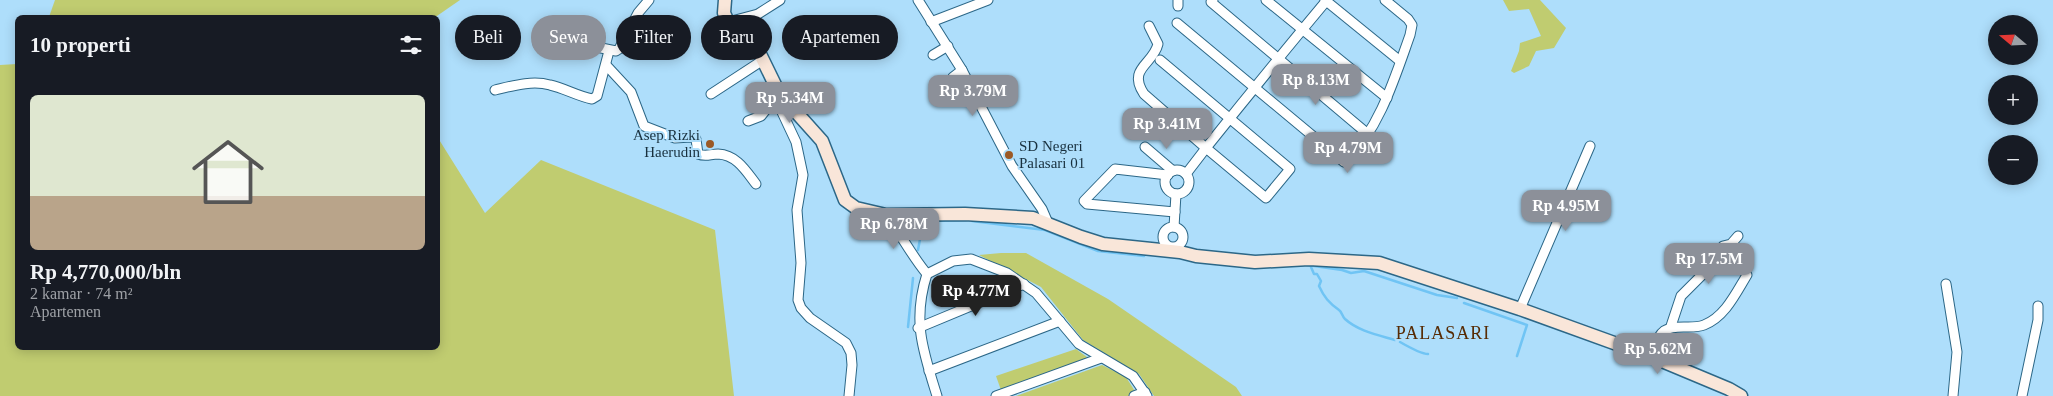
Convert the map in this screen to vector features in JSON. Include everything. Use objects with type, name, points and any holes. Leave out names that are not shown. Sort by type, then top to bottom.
[{"type":"main road","points":[[724,15],[725,0]]},
{"type":"main road","points":[[763,60],[781,96],[822,141],[829,156],[833,175],[845,200],[856,208],[886,215],[1019,217],[1048,223],[1080,237],[1103,244],[1171,249],[1255,262],[1309,259],[1379,263],[1520,309],[1650,356],[1729,389],[1741,396]]},
{"type":"street","points":[[606,50],[619,49],[638,12],[649,0]]},
{"type":"street","points":[[754,15],[780,0]]},
{"type":"street","points":[[918,0],[962,70],[1012,166],[1042,209],[1048,223]]},
{"type":"street","points":[[932,22],[988,0]]},
{"type":"street","points":[[1212,0],[1210,2],[1369,135]]},
{"type":"street","points":[[1266,0],[1387,98]]},
{"type":"street","points":[[1186,174],[1326,0],[1400,61]]},
{"type":"street","points":[[1177,24],[1253,89],[1344,162],[1351,157],[1369,135],[1387,98],[1412,25],[1408,19],[1385,0]]},
{"type":"street","points":[[1149,26],[1158,44],[1154,54],[1140,70],[1138,80],[1140,89],[1266,198],[1290,169],[1160,60]]},
{"type":"street","points":[[933,55],[948,46]]},
{"type":"street","points":[[495,90],[516,85],[540,83],[552,85],[592,99],[596,96],[609,51]]},
{"type":"street","points":[[711,94],[763,60]]},
{"type":"street","points":[[606,65],[631,92],[644,126],[675,138],[696,139],[698,154],[705,157],[720,154],[741,164],[756,184]]},
{"type":"street","points":[[945,91],[953,77],[962,70]]},
{"type":"street","points":[[748,121],[761,116],[781,96]]},
{"type":"street","points":[[781,96],[781,110],[796,142],[803,175],[797,210],[801,263],[798,300],[801,308],[810,318],[846,343],[851,353],[852,365],[849,396]]},
{"type":"street","points":[[1520,309],[1590,146]]},
{"type":"street","points":[[1145,147],[1171,173]]},
{"type":"street","points":[[1171,173],[1166,186],[1170,192],[1176,194],[1187,189],[1189,181],[1186,174],[1179,171],[1171,173],[1115,169],[1084,201],[1088,204],[1175,212]]},
{"type":"street","points":[[1174,227],[1176,194]]},
{"type":"street","points":[[886,215],[900,233],[911,255],[927,274]]},
{"type":"street","points":[[1174,227],[1180,230],[1183,239],[1180,244],[1171,249],[1164,240],[1164,234],[1168,228],[1174,227]]},
{"type":"street","points":[[1650,356],[1662,332],[1671,326],[1684,292],[1708,270],[1723,246],[1731,244],[1738,236]]},
{"type":"street","points":[[937,396],[918,328],[922,288],[927,274],[953,261],[971,259],[1007,272],[1036,294],[1079,344],[1133,376],[1146,394],[1134,396]]},
{"type":"street","points":[[1671,326],[1697,327],[1708,323],[1733,300],[1747,276]]},
{"type":"street","points":[[918,328],[1024,284]]},
{"type":"street","points":[[1946,284],[1957,352],[1953,396]]},
{"type":"street","points":[[2022,396],[2038,320],[2038,306]]},
{"type":"street","points":[[929,371],[1060,321]]},
{"type":"street","points":[[996,396],[1101,358]]},
{"type":"green space","points":[[55,0],[460,0],[438,15],[50,15]]},
{"type":"green space","points":[[1503,0],[1540,0],[1566,28],[1554,48],[1536,51],[1529,66],[1514,73],[1511,71],[1520,43],[1541,36],[1529,9],[1509,11]]},
{"type":"green space","points":[[15,64],[15,350],[440,350],[440,141],[485,213],[541,160],[715,230],[734,396],[0,396],[0,65]]},
{"type":"green space","points":[[1026,253],[1108,299],[1236,387],[1242,396],[1154,396],[1139,374],[1083,340],[1041,287],[979,255]]},
{"type":"green space","points":[[1076,349],[1091,360],[1002,393],[996,376]]},
{"type":"green space","points":[[1102,365],[1126,377],[1136,393],[1128,396],[1016,396]]},
{"type":"waterway","points":[[918,250],[923,223],[927,221],[966,220]]},
{"type":"waterway","points":[[972,221],[1045,230],[1098,251],[1144,256]]},
{"type":"waterway","points":[[1307,265],[1351,273],[1364,271],[1437,295],[1457,298]]},
{"type":"waterway","points":[[1311,267],[1314,274],[1317,274],[1321,281],[1319,286],[1325,297],[1340,311],[1345,319],[1362,330],[1395,340]]},
{"type":"waterway","points":[[908,327],[913,278]]},
{"type":"waterway","points":[[1464,303],[1527,325],[1517,356]]},
{"type":"waterway","points":[[1400,342],[1428,354]]},
{"type":"place","name":"Asep Rizki Haerudin","points":[[710,144]]},
{"type":"place","name":"SD Negeri Palasari 01","points":[[1009,155]]},
{"type":"district","name":"PALASARI","points":[[1443,333]]}]
